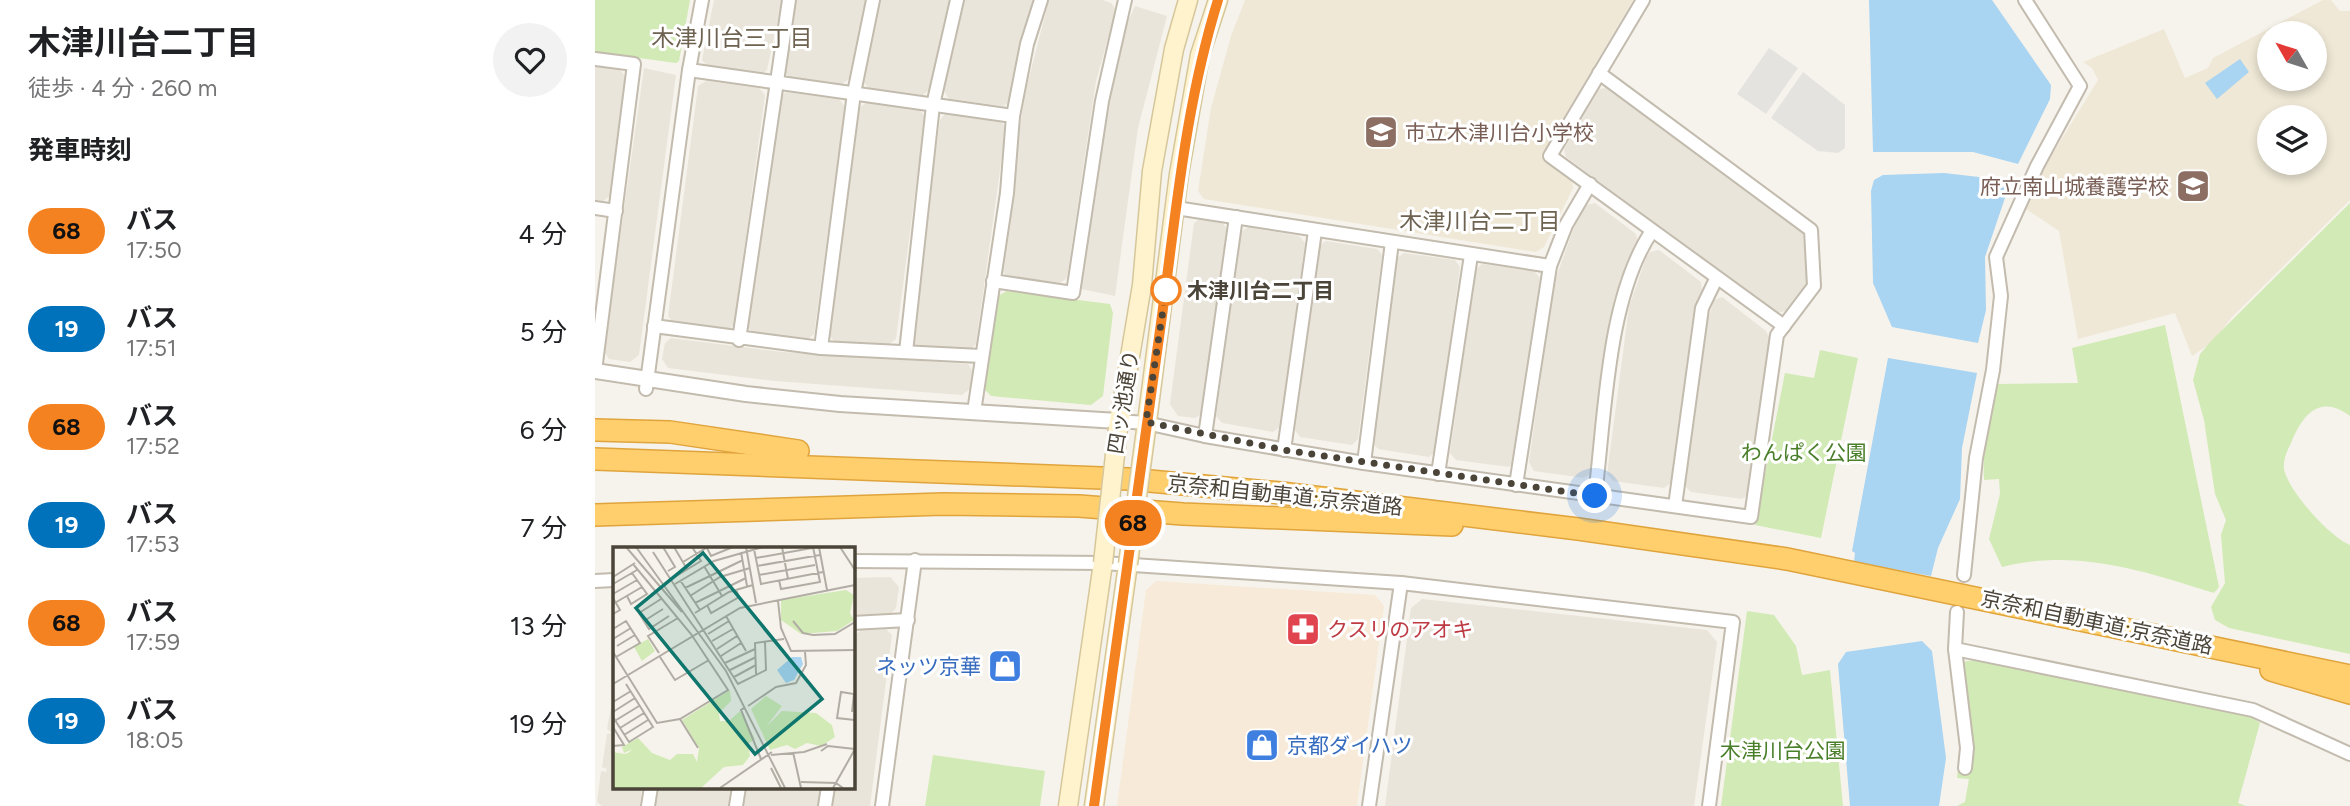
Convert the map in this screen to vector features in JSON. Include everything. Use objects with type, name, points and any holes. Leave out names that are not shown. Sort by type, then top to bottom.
[{"type":"highway","points":[[595,430],[670,432],[772,449],[1128,479]]},
{"type":"highway","name":"京奈和自動車道;京奈道路","points":[[595,459],[1128,479],[1282,493],[1578,529],[1787,559],[1844,573],[1959,593],[2350,676]]},
{"type":"highway","name":"京奈和自動車道;京奈道路","points":[[595,467],[1128,488],[1475,525],[1653,547],[1784,568],[1844,573]]},
{"type":"highway","points":[[595,515],[943,504],[1079,506],[1196,515],[1475,525]]},
{"type":"highway","points":[[2170,638],[2350,693]]},
{"type":"main road","name":"四ッ池通り","points":[[1068,806],[1103,563],[1118,424],[1142,285],[1152,171],[1174,49],[1188,0]]},
{"type":"main road","name":"四ッ池通り","points":[[1094,806],[1179,174],[1200,55],[1218,0]]},
{"type":"street","points":[[646,384],[689,70],[702,0]]},
{"type":"street","points":[[739,340],[789,0]]},
{"type":"street","points":[[821,348],[854,93],[873,0]]},
{"type":"street","points":[[906,352],[933,104],[957,0]]},
{"type":"street","points":[[974,412],[1007,192],[1013,116],[1027,44],[1041,0]]},
{"type":"street","points":[[993,281],[1073,293],[1103,101],[1125,0]]},
{"type":"street","points":[[1643,0],[1550,156],[1784,326]]},
{"type":"street","points":[[1965,768],[1967,748],[1955,649],[1959,593],[1976,458],[1993,370],[2001,296],[1996,257],[2037,166],[2080,86],[2025,0]]},
{"type":"street","points":[[595,59],[634,64],[595,371],[646,384],[840,404],[1146,426],[1364,463],[1751,517],[1777,335],[1814,286],[1811,230],[1599,73]]},
{"type":"street","points":[[689,70],[1013,116]]},
{"type":"street","points":[[1516,485],[1550,266],[1566,225],[1590,184]]},
{"type":"street","points":[[595,208],[616,211]]},
{"type":"street","points":[[1176,208],[1550,266]]},
{"type":"street","points":[[1205,436],[1236,217]]},
{"type":"street","points":[[1284,450],[1315,231]]},
{"type":"street","points":[[1595,496],[1623,291],[1638,251],[1653,231]]},
{"type":"street","points":[[1364,463],[1392,242]]},
{"type":"street","points":[[1438,474],[1471,255]]},
{"type":"street","points":[[1675,506],[1702,309],[1716,279]]},
{"type":"street","points":[[654,326],[739,340],[821,348],[981,356]]},
{"type":"street","points":[[882,806],[915,560]]},
{"type":"street","points":[[854,561],[1128,564],[1401,583],[1734,622],[1709,806]]},
{"type":"street","points":[[595,581],[613,580]]},
{"type":"street","points":[[1369,806],[1401,583]]},
{"type":"street","points":[[854,623],[908,620]]},
{"type":"street","points":[[1955,649],[2253,710],[2350,754]]},
{"type":"street","points":[[648,806],[651,788]]},
{"type":"street","points":[[736,806],[739,788]]},
{"type":"street","points":[[825,806],[828,788]]},
{"type":"shaded area","points":[[714,0],[782,0],[767,70],[762,74],[708,67],[702,60]]},
{"type":"shaded area","points":[[797,0],[866,0],[849,79],[842,84],[789,77],[783,70]]},
{"type":"shaded area","points":[[880,0],[949,0],[930,89],[923,95],[869,88],[863,82]]},
{"type":"shaded area","points":[[965,0],[1034,0],[1010,102],[1003,106],[949,99],[944,91]]},
{"type":"shaded area","points":[[1049,0],[1103,0],[1111,3],[1116,10],[1096,81],[1067,278],[1060,283],[1007,276],[1001,270],[1024,97]]},
{"type":"shaded area","name":"市立木津川台小学校","points":[[1245,0],[1633,0],[1541,156],[1572,180],[1573,188],[1544,247],[1536,252],[1204,199],[1198,191],[1211,108],[1231,36]]},
{"type":"shaded area","name":"府立南山城養護学校","points":[[2323,0],[2331,0],[2340,11],[2350,11],[2350,200],[2231,318],[2214,341],[2192,356],[2175,313],[2078,339],[2059,231],[2026,209],[2042,171],[2098,80],[2092,68],[2083,62],[2164,29],[2185,78],[2208,68],[2213,58],[2257,35],[2257,91],[2327,91],[2327,21],[2283,21]]},
{"type":"shaded area","points":[[1135,6],[1167,16],[1138,128],[1115,296],[1081,289],[1104,113],[1122,36]]},
{"type":"shaded area","points":[[1769,48],[1798,68],[1766,114],[1737,94]]},
{"type":"shaded area","points":[[595,66],[620,70],[626,77],[610,196],[603,201],[595,200]]},
{"type":"shaded area","points":[[644,68],[676,75],[639,355],[630,362],[609,359],[604,351]]},
{"type":"shaded area","points":[[1803,72],[1845,105],[1845,148],[1838,153],[1818,151],[1771,118]]},
{"type":"shaded area","points":[[706,81],[759,88],[765,95],[734,325],[727,331],[673,323],[668,316],[698,86]]},
{"type":"shaded area","points":[[1606,88],[1803,233],[1807,283],[1786,311],[1777,313],[1566,157],[1564,149],[1599,89]]},
{"type":"shaded area","points":[[786,92],[839,99],[845,107],[814,334],[808,339],[754,334],[748,327],[779,98]]},
{"type":"shaded area","points":[[866,103],[920,110],[925,117],[896,339],[889,344],[834,341],[829,335],[860,107]]},
{"type":"shaded area","points":[[946,113],[1000,121],[1006,127],[976,344],[970,350],[916,346],[910,340],[940,120]]},
{"type":"shaded area","points":[[1595,203],[1636,234],[1638,242],[1623,276],[1614,311],[1593,472],[1584,478],[1534,471],[1529,462],[1554,283],[1576,222],[1586,205]]},
{"type":"shaded area","points":[[1201,218],[1222,222],[1227,229],[1202,414],[1195,418],[1178,416],[1170,404],[1194,223]]},
{"type":"shaded area","points":[[1248,227],[1299,236],[1305,243],[1280,427],[1273,432],[1222,423],[1216,416],[1241,232]]},
{"type":"shaded area","points":[[1326,241],[1377,249],[1382,255],[1358,439],[1352,445],[1300,437],[1295,430],[1319,246]]},
{"type":"shaded area","points":[[1659,250],[1701,282],[1702,290],[1692,322],[1671,483],[1664,488],[1613,481],[1607,474],[1629,307],[1646,258],[1650,252]]},
{"type":"shaded area","points":[[1404,253],[1455,260],[1460,267],[1436,451],[1429,457],[1378,449],[1372,442],[1397,258]]},
{"type":"shaded area","points":[[1482,264],[1534,271],[1540,278],[1514,462],[1509,467],[1456,460],[1450,453],[1475,270]]},
{"type":"shaded area","points":[[1722,297],[1766,331],[1769,337],[1749,494],[1742,499],[1691,492],[1685,486],[1706,325],[1714,300]]},
{"type":"shaded area","points":[[671,338],[783,352],[968,364],[973,372],[971,388],[962,395],[775,381],[668,368],[662,359],[665,343]]},
{"type":"shaded area","points":[[890,577],[899,587],[896,608],[891,614],[854,615],[854,578]]},
{"type":"shaded area","points":[[1156,581],[1375,595],[1384,606],[1357,806],[1117,806],[1146,590]]},
{"type":"shaded area","points":[[1422,599],[1707,630],[1717,642],[1694,806],[1385,806],[1411,608]]},
{"type":"shaded area","points":[[886,629],[892,635],[870,806],[832,806],[835,788],[854,788],[855,635],[861,630]]},
{"type":"shaded area","points":[[613,697],[613,788],[642,788],[640,806],[602,806],[597,802],[601,771],[606,772],[607,769],[602,767],[607,734],[612,733],[607,729]]},
{"type":"shaded area","points":[[657,788],[731,788],[728,806],[654,806]]},
{"type":"shaded area","points":[[746,788],[820,788],[818,806],[743,806]]},
{"type":"green space","points":[[595,0],[690,0],[679,61],[676,63],[595,52]]},
{"type":"green space","points":[[2350,203],[2350,416],[2339,409],[2329,407],[2313,411],[2295,433],[2284,469],[2301,501],[2332,533],[2350,545],[2350,654],[2229,628],[2215,620],[2211,607],[2225,583],[2221,535],[2226,520],[2215,494],[2204,420],[2193,380],[2200,354],[2212,340]]},
{"type":"green space","points":[[1007,291],[1110,304],[1113,313],[1103,396],[1091,405],[991,396],[985,390],[998,296]]},
{"type":"green space","points":[[2165,325],[2219,587],[2214,593],[2136,570],[2084,561],[2057,560],[2002,567],[1989,539],[2000,494],[1999,479],[1984,480],[1987,432],[1998,384],[2078,383],[2072,348]]},
{"type":"green space","name":"わんぱく公園","points":[[1820,350],[1858,358],[1821,538],[1755,525],[1785,373],[1814,378]]},
{"type":"green space","name":"木津川台公園","points":[[1747,611],[1774,615],[1796,646],[1802,675],[1830,670],[1843,806],[1721,806]]},
{"type":"green space","points":[[1977,660],[2249,715],[2260,723],[2238,803],[2246,806],[1957,806],[1965,802],[1969,779],[1957,778],[1961,740],[1952,663]]},
{"type":"green space","points":[[933,755],[1045,771],[1040,806],[925,806]]},
{"type":"water","points":[[1869,0],[1992,0],[2051,85],[2050,99],[2018,164],[1973,152],[1873,152]]},
{"type":"water","points":[[2240,59],[2249,72],[2217,99],[2205,83]]},
{"type":"water","points":[[1944,173],[1979,177],[2008,189],[1985,257],[1986,310],[1978,343],[1892,327],[1873,283],[1871,191],[1874,180],[1883,175]]},
{"type":"water","points":[[1888,358],[1977,373],[1962,448],[1960,499],[1938,548],[1931,576],[1854,562],[1855,553],[1852,551]]},
{"type":"water","points":[[1922,641],[1932,651],[1946,758],[1939,806],[1850,806],[1838,664],[1846,652]]},
{"type":"bus line","name":"68","points":[[1094,806],[1168,276],[1179,174],[1200,55],[1218,0]]},
{"type":"place","name":"市立木津川台小学校","points":[[1381,132]]},
{"type":"place","name":"府立南山城養護学校","points":[[2193,186]]},
{"type":"place","name":"木津川台二丁目","points":[[1166,290]]},
{"type":"place","name":"クスリのアオキ","points":[[1303,629]]},
{"type":"place","name":"ネッツ京華","points":[[1005,666]]},
{"type":"place","name":"京都ダイハツ","points":[[1262,745]]},
{"type":"district","name":"木津川台三丁目","points":[[732,38]]},
{"type":"district","name":"木津川台二丁目","points":[[1480,221]]},
{"type":"route","points":[[1166,290],[1146,422],[1284,450],[1595,496]]}]
